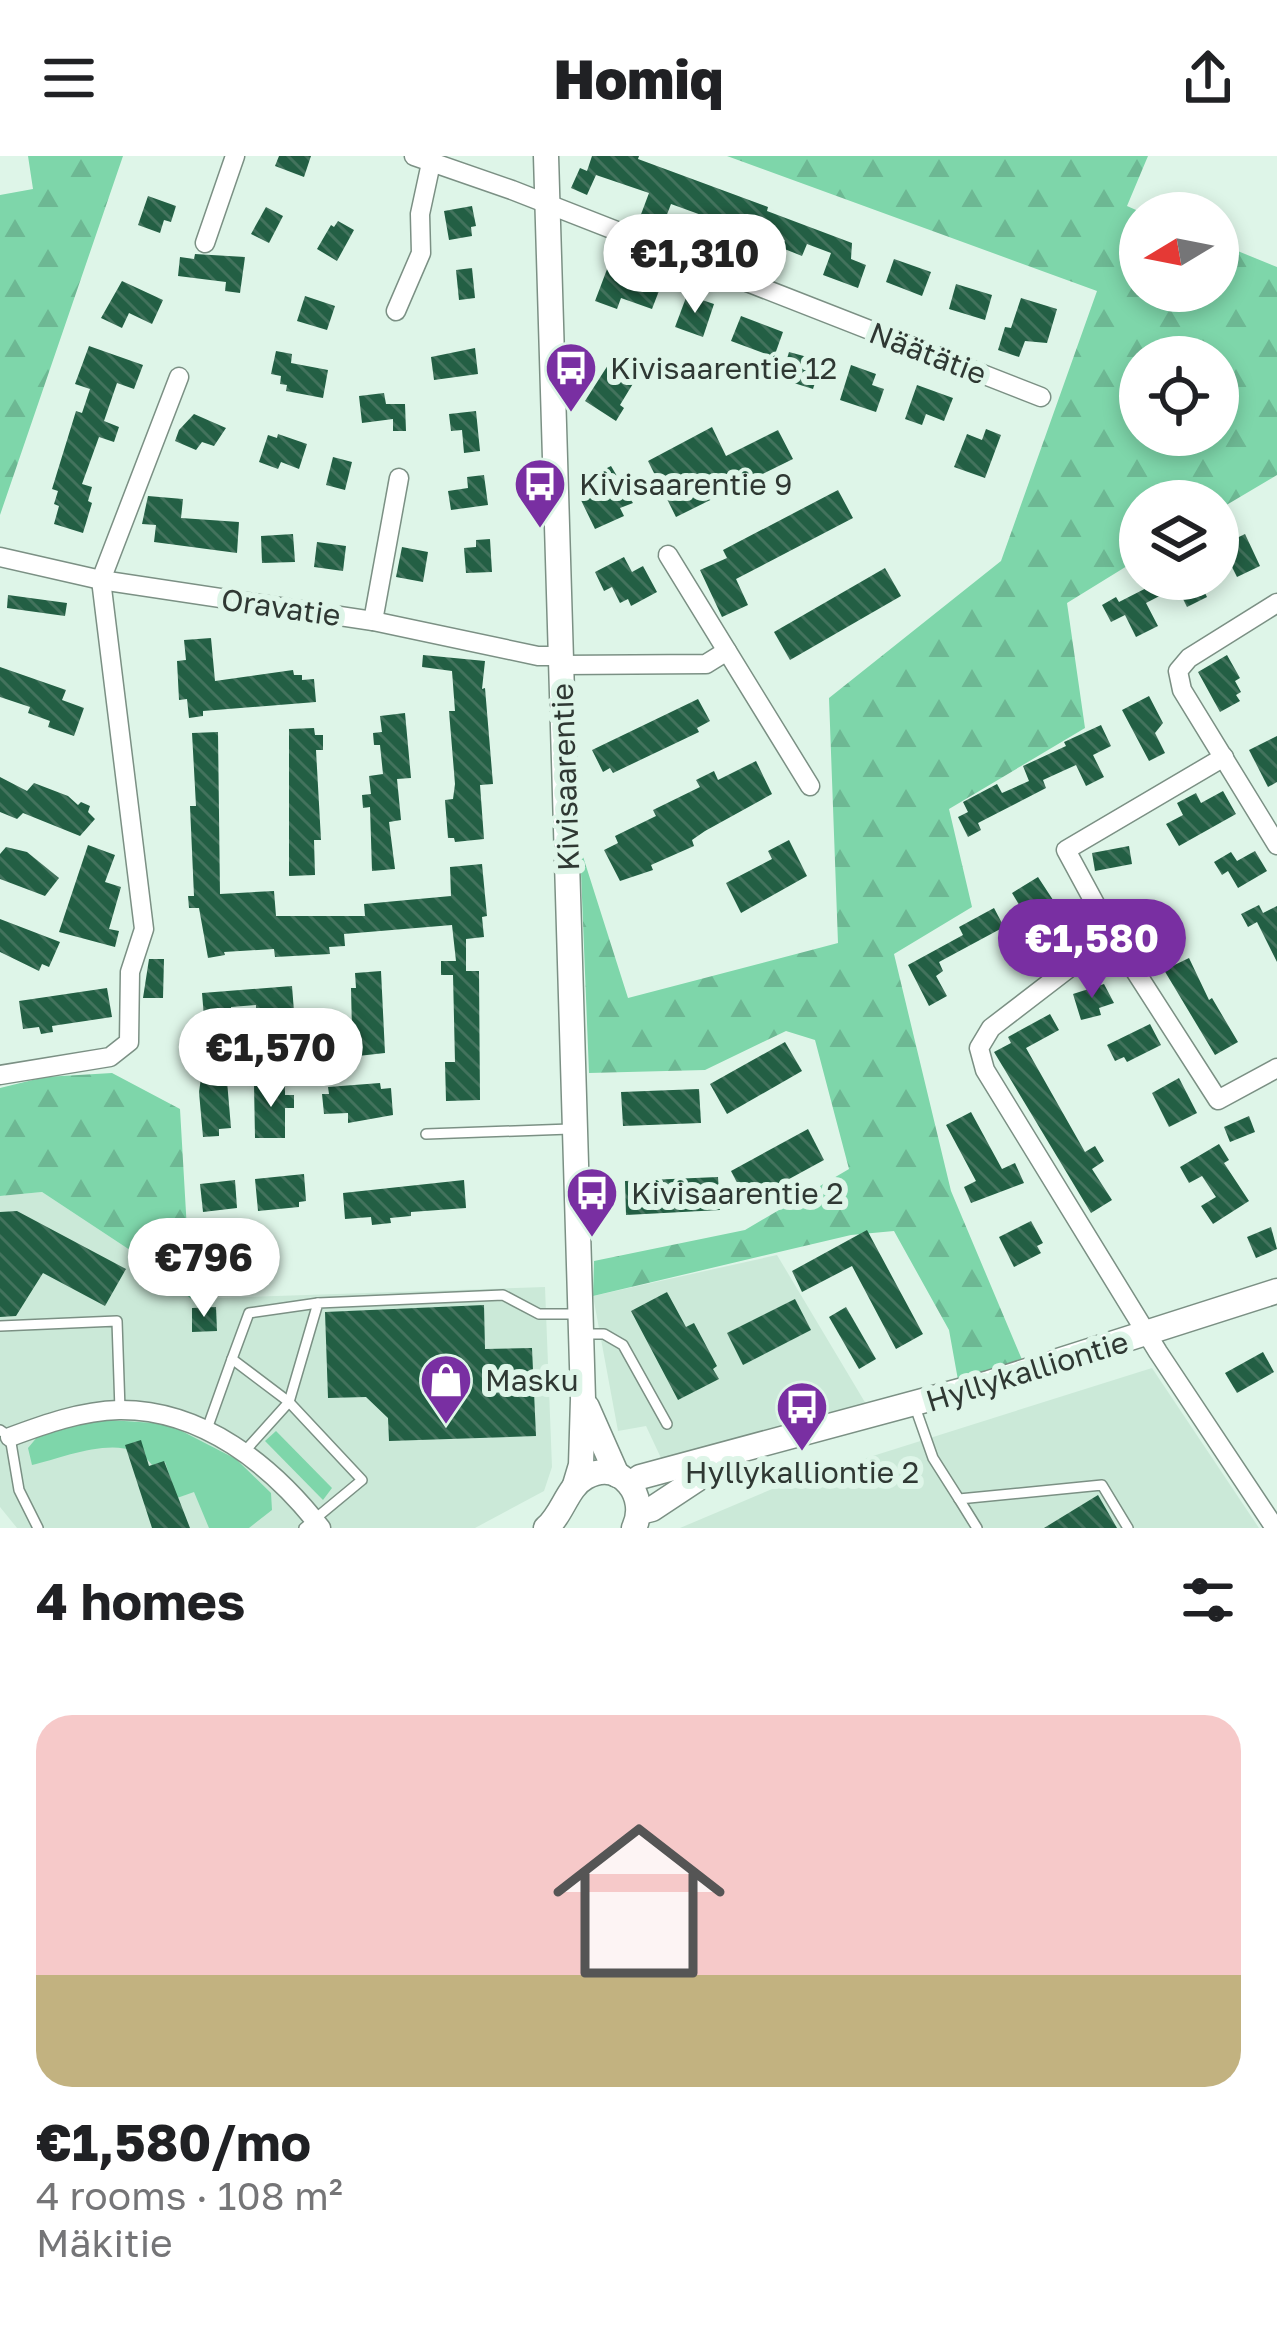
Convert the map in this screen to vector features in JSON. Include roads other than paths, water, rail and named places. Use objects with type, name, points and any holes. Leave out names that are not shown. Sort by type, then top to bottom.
[{"type":"street","points":[[205,243],[235,156]]},
{"type":"street","name":"Kivisaarentie","points":[[546,156],[584,1399],[580,1465],[567,1510],[572,1528]]},
{"type":"street","points":[[396,311],[421,253],[422,159]]},
{"type":"street","name":"Näätätie","points":[[422,159],[1041,397]]},
{"type":"street","points":[[0,1075],[110,1058],[129,1042],[130,972],[144,929],[101,580],[178,377]]},
{"type":"street","points":[[373,621],[400,478]]},
{"type":"street","points":[[668,555],[810,785]]},
{"type":"street","name":"Oravatie","points":[[0,557],[101,580],[373,621],[561,660],[706,664],[727,651]]},
{"type":"street","points":[[1274,832],[1183,689],[1178,671],[1189,658],[1277,603]]},
{"type":"street","points":[[1224,757],[1066,850],[1112,935],[1218,1100],[1277,1068]]},
{"type":"street","points":[[1112,935],[991,1028],[980,1048],[986,1070],[1274,1528]]},
{"type":"street","name":"Hyllykalliontie","points":[[572,1492],[595,1473],[640,1477],[914,1405],[1277,1291]]},
{"type":"street","name":"Kivisaarentie","points":[[584,1399],[624,1479],[637,1523]]},
{"type":"street","points":[[5,1433],[120,1410],[149,1412],[207,1429],[244,1452],[314,1526]]},
{"type":"street","name":"Hyllykalliontie","points":[[637,1523],[704,1472],[775,1441]]},
{"type":"street","points":[[546,1528],[572,1492]]},
{"type":"lane","points":[[426,1134],[575,1129]]},
{"type":"lane","points":[[207,1429],[249,1313],[317,1303],[503,1295],[622,1345],[668,1424]]},
{"type":"lane","points":[[244,1452],[289,1402],[317,1303]]},
{"type":"lane","points":[[0,1326],[117,1321],[120,1410]]},
{"type":"lane","points":[[232,1359],[289,1402],[362,1480],[314,1526]]},
{"type":"lane","points":[[914,1405],[933,1458],[977,1528]]},
{"type":"lane","points":[[5,1433],[19,1490],[38,1528]]},
{"type":"lane","points":[[959,1498],[1102,1485],[1128,1528]]},
{"type":"place","name":"Kivisaarentie 12","points":[[571,414]]},
{"type":"place","name":"Kivisaarentie 9","points":[[540,530]]},
{"type":"place","name":"Kivisaarentie 2","points":[[592,1239]]},
{"type":"place","name":"Masku","points":[[446,1426]]},
{"type":"place","name":"Hyllykalliontie 2","points":[[802,1453]]}]
